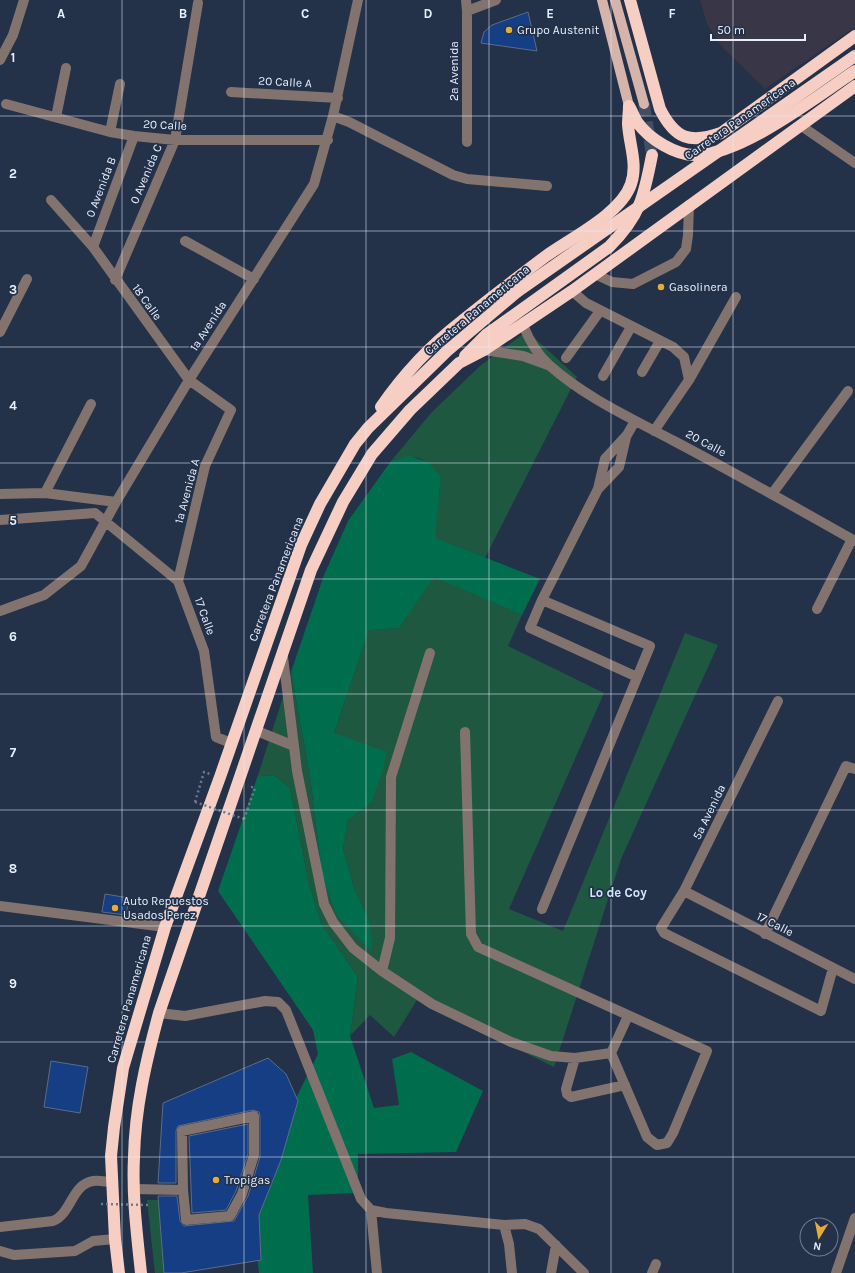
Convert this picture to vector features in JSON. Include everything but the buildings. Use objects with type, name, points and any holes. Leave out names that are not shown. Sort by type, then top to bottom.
[{"type":"highway","points":[[630,0],[660,109],[666,121],[673,130],[683,136],[694,139],[706,138],[721,133],[855,36]]},
{"type":"highway","name":"Carretera Panamericana","points":[[119,1273],[115,1238],[112,1182],[114,1127],[123,1068],[165,927],[301,545],[320,504],[355,444],[368,428],[447,351],[518,291],[855,56]]},
{"type":"highway","points":[[629,106],[637,122],[659,142],[674,150],[697,155],[724,150],[770,128],[855,71]]},
{"type":"highway","points":[[459,363],[484,350],[572,291],[855,86]]},
{"type":"highway","points":[[368,428],[398,383],[420,359],[460,322],[547,256],[602,217],[625,196],[631,184],[633,174],[633,153],[628,124],[629,106]]},
{"type":"highway","points":[[141,1273],[134,1189],[134,1157],[138,1103],[145,1066],[159,1013],[283,657],[311,570],[343,502],[372,454],[410,410],[486,335],[609,247],[625,231],[636,215],[644,195],[652,155]]},
{"type":"main road","points":[[602,0],[629,106]]},
{"type":"main road","points":[[615,0],[644,104]]},
{"type":"street","points":[[0,60],[13,35],[24,0]]},
{"type":"street","name":"1a Avenida","points":[[0,612],[44,595],[81,566],[116,502],[189,380],[314,184],[328,140],[338,98],[342,68],[358,0]]},
{"type":"street","name":"2a Avenida","points":[[466,0],[467,142]]},
{"type":"street","points":[[467,11],[496,0]]},
{"type":"street","name":"0 Avenida C","points":[[115,280],[175,140],[198,4]]},
{"type":"street","points":[[56,117],[66,68]]},
{"type":"street","points":[[110,132],[120,84]]},
{"type":"street","name":"20 Calle A","points":[[231,92],[338,98]]},
{"type":"street","name":"20 Calle","points":[[6,104],[110,132],[134,136],[175,140],[328,140]]},
{"type":"street","points":[[333,116],[349,122],[453,175],[467,179],[547,186]]},
{"type":"street","points":[[800,125],[855,163]]},
{"type":"street","name":"0 Avenida B","points":[[93,247],[134,136]]},
{"type":"street","name":"18 Calle","points":[[51,200],[93,247],[115,280],[189,380],[231,410]]},
{"type":"street","points":[[595,274],[612,282],[633,284],[676,262],[686,248],[689,205]]},
{"type":"street","points":[[185,241],[254,279]]},
{"type":"street","points":[[0,332],[27,279]]},
{"type":"street","points":[[572,291],[586,303],[600,311],[673,347],[684,357],[689,380]]},
{"type":"street","points":[[654,431],[689,380],[736,297]]},
{"type":"street","points":[[566,358],[600,311]]},
{"type":"street","name":"20 Calle","points":[[523,325],[530,343],[548,365]]},
{"type":"street","points":[[602,376],[630,327]]},
{"type":"street","points":[[642,372],[660,341]]},
{"type":"street","name":"20 Calle","points":[[484,350],[523,356],[548,365],[582,389],[635,421],[772,494],[854,540]]},
{"type":"street","points":[[772,494],[848,391]]},
{"type":"street","points":[[45,493],[91,404]]},
{"type":"street","name":"1a Avenida A","points":[[178,581],[205,466],[231,410]]},
{"type":"street","points":[[635,421],[627,435],[605,459],[598,489],[542,600],[530,628],[637,677]]},
{"type":"street","points":[[598,489],[619,467],[627,435]]},
{"type":"street","points":[[0,494],[45,493],[116,502]]},
{"type":"street","points":[[0,520],[95,513],[178,581]]},
{"type":"street","points":[[817,609],[854,540]]},
{"type":"street","name":"17 Calle","points":[[178,581],[204,651],[216,737],[231,743]]},
{"type":"street","points":[[542,600],[650,646],[542,909]]},
{"type":"street","points":[[382,971],[390,938],[391,777],[430,653]]},
{"type":"street","points":[[283,657],[297,771],[324,904],[333,922],[353,948],[382,971],[432,1004],[511,1042],[551,1056],[575,1058],[611,1053]]},
{"type":"street","name":"5a Avenida","points":[[778,701],[684,891],[661,928],[664,933],[821,1011],[832,968]]},
{"type":"street","points":[[257,731],[294,746]]},
{"type":"street","points":[[466,732],[472,934],[478,947],[707,1051],[673,1133],[667,1143],[657,1145],[647,1137],[611,1053],[628,1016]]},
{"type":"street","points":[[765,934],[846,766],[855,770]]},
{"type":"street","name":"17 Calle","points":[[684,891],[855,980]]},
{"type":"street","points":[[0,906],[165,927]]},
{"type":"street","points":[[159,1013],[185,1016],[265,1001],[278,1002],[286,1010],[361,1199],[371,1210],[386,1213],[504,1224],[525,1224],[539,1229],[584,1273]]},
{"type":"street","points":[[575,1058],[566,1089],[567,1094],[571,1097],[625,1085]]},
{"type":"street","points":[[254,1116],[254,1155],[242,1194],[230,1216],[186,1220],[183,1190],[182,1131],[254,1116]]},
{"type":"street","points":[[0,1227],[53,1221],[61,1218],[78,1188],[93,1181],[112,1182]]},
{"type":"street","points":[[134,1189],[183,1190]]},
{"type":"street","points":[[371,1210],[377,1273]]},
{"type":"street","points":[[836,1273],[855,1218]]},
{"type":"street","points":[[504,1224],[509,1244],[512,1273]]},
{"type":"street","points":[[0,1251],[14,1255],[75,1251],[93,1241],[115,1238]]},
{"type":"street","points":[[551,1273],[556,1245]]},
{"type":"path","points":[[204,772],[195,802],[244,819],[254,788]]},
{"type":"path","points":[[101,1204],[148,1205]]},
{"type":"shaded area","points":[[700,0],[855,0],[855,27],[765,89],[721,46],[707,24]]},
{"type":"green space","points":[[527,331],[577,377],[485,558],[434,538],[441,476],[435,469],[419,458],[414,457],[391,461],[432,412],[480,366]]},
{"type":"green space","points":[[409,456],[428,462],[441,476],[435,538],[540,579],[522,615],[434,577],[399,628],[369,630],[334,733],[387,752],[382,772],[371,803],[348,820],[343,848],[354,888],[370,922],[372,951],[337,916],[322,875],[310,776],[291,672],[324,575],[348,521],[391,461]]},
{"type":"green space","points":[[434,576],[522,615],[508,646],[604,693],[509,909],[563,931],[685,633],[718,645],[621,859],[554,1067],[417,1000],[394,1037],[370,1015],[350,1036],[358,977],[322,925],[309,884],[290,788],[275,776],[258,775],[291,672],[310,776],[322,875],[370,922],[354,888],[343,848],[348,820],[371,803],[334,733],[369,630],[399,628]]},
{"type":"green space","points":[[258,775],[275,776],[290,788],[309,884],[322,925],[358,977],[350,1036],[374,1108],[399,1105],[392,1059],[411,1052],[483,1091],[456,1152],[358,1154],[358,1193],[308,1195],[313,1273],[259,1273],[250,1190],[318,1054],[313,1030],[218,891]]},
{"type":"green space","points":[[147,1200],[164,1200],[175,1273],[155,1273]]},
{"type":"tunnel","points":[[644,104],[652,155]]},
{"type":"place","name":"Grupo Austenit","points":[[509,30]]},
{"type":"place","name":"Gasolinera","points":[[661,287]]},
{"type":"place","name":"Auto Repuestos Usados Perez","points":[[115,908]]},
{"type":"place","name":"Tropigas","points":[[216,1180]]},
{"type":"district","name":"Lo de Coy","points":[[618,892]]}]
